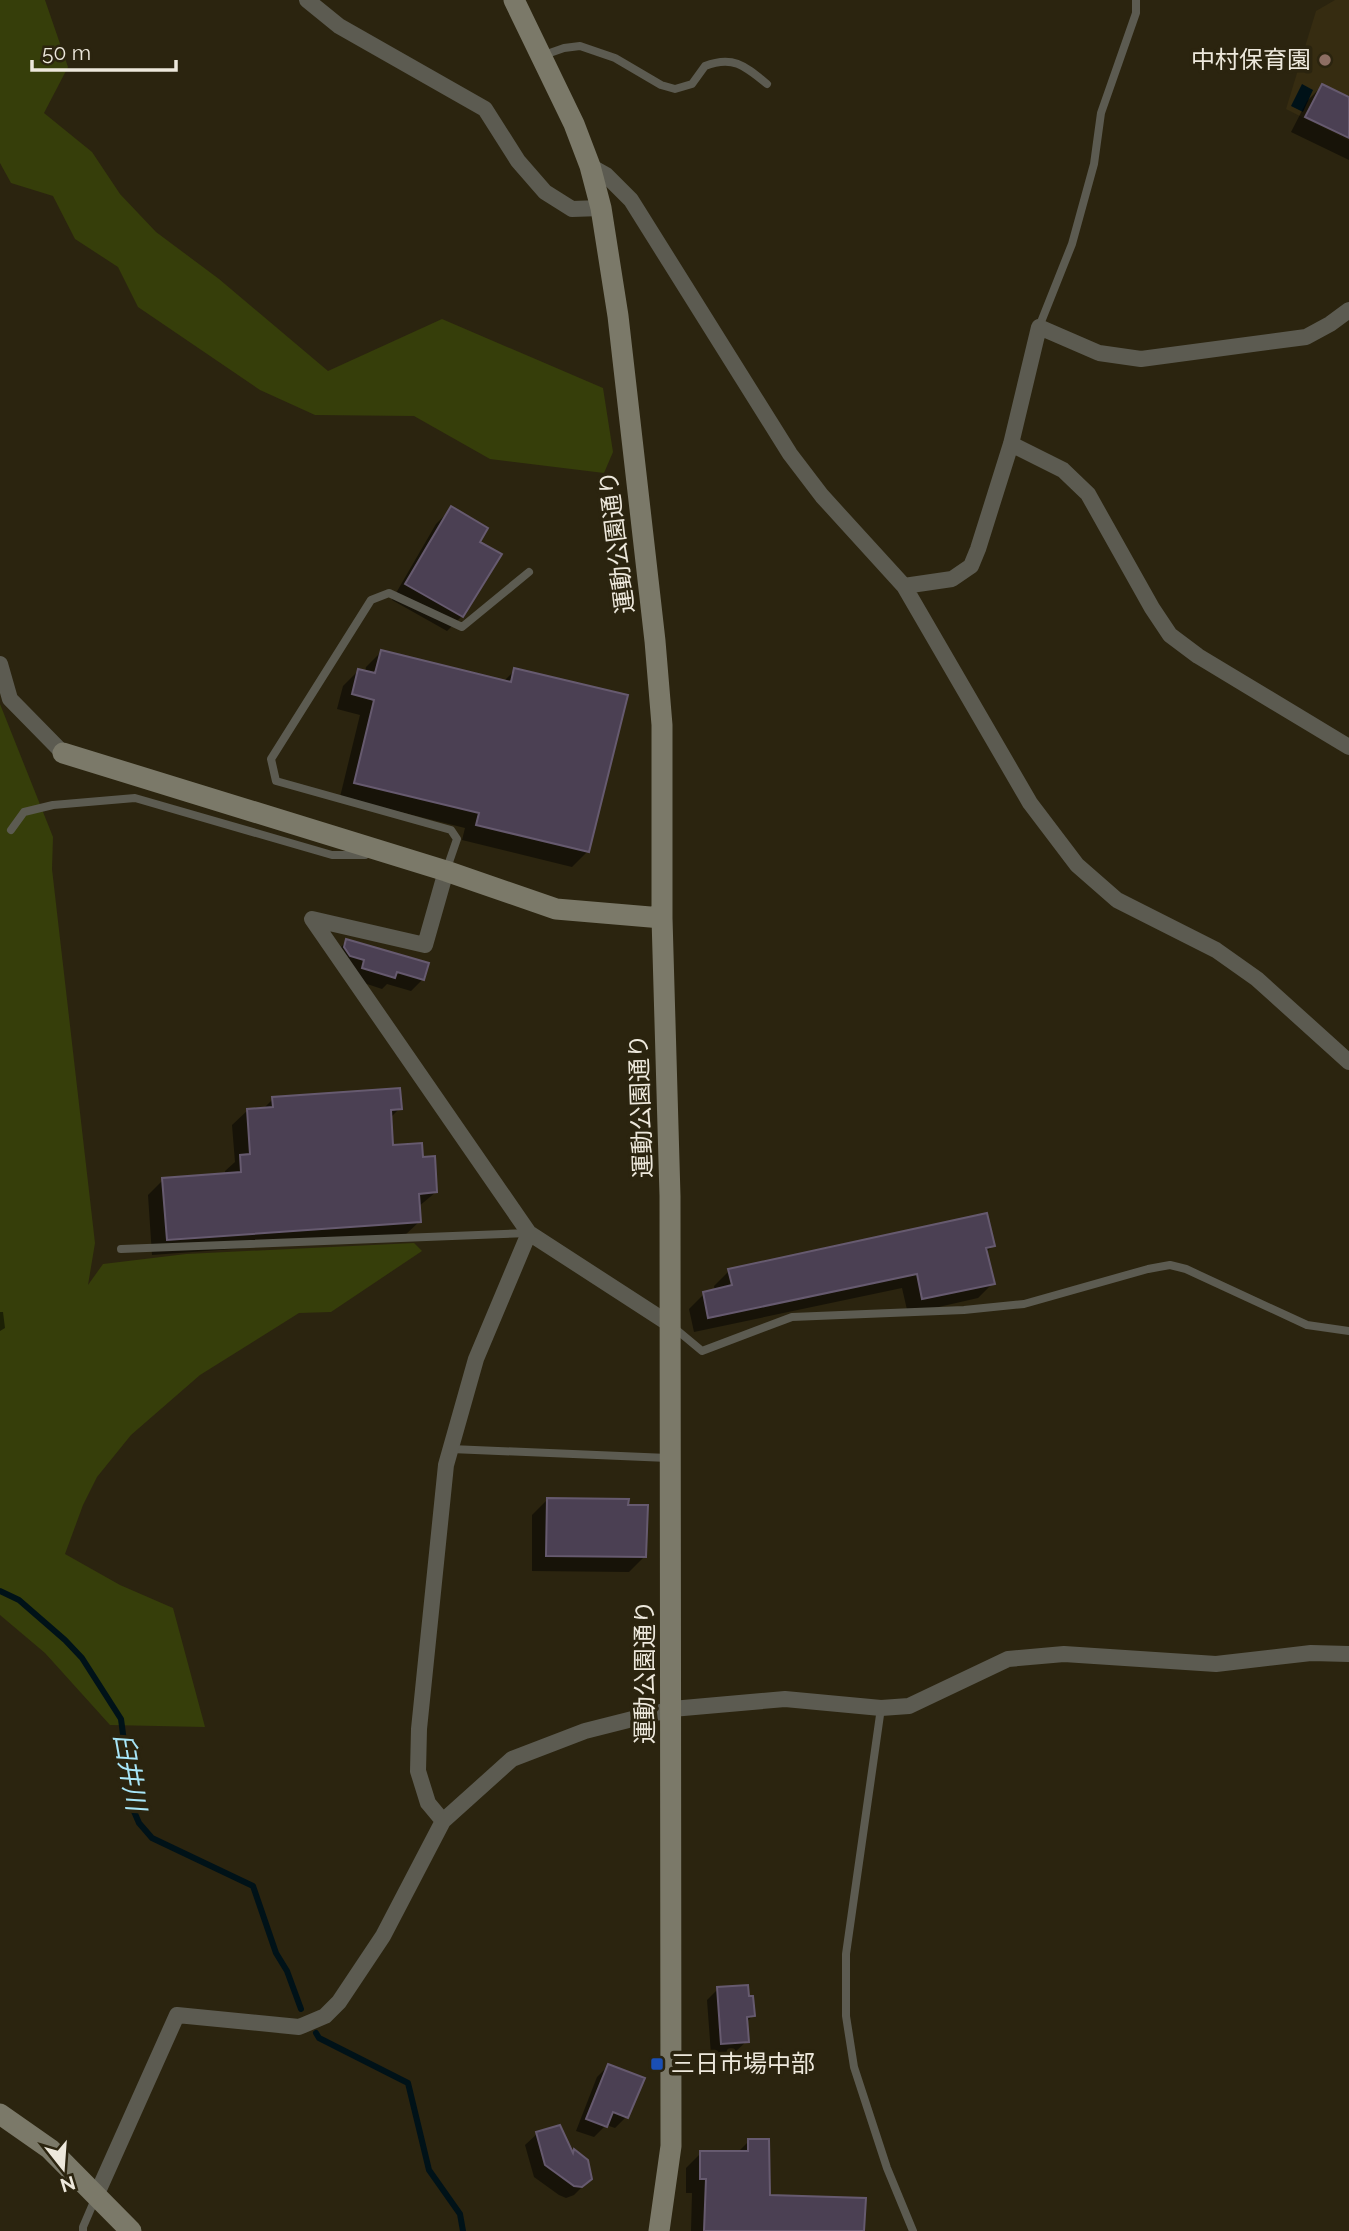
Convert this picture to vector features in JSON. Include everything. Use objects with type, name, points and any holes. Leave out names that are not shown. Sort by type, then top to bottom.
[{"type":"street","points":[[307,0],[339,26],[485,109],[518,161],[545,192],[572,209],[601,208]]},
{"type":"street","name":"運動公園通り","points":[[514,0],[574,124],[590,166],[601,208],[618,316],[656,641],[662,725],[662,918],[671,1325],[671,2146],[659,2231]]},
{"type":"street","points":[[590,166],[606,176],[631,201],[790,454],[822,496],[904,586],[1030,803],[1077,865],[1117,900],[1216,950],[1257,979],[1349,1062]]},
{"type":"street","points":[[904,586],[952,579],[971,566],[1011,444],[1039,327],[1099,353],[1141,359],[1306,337],[1349,310]]},
{"type":"street","points":[[1011,444],[1063,470],[1088,494],[1170,635],[1198,656],[1349,747]]},
{"type":"street","points":[[0,664],[10,699],[64,753],[446,871],[556,909],[662,918]]},
{"type":"street","points":[[446,871],[425,945],[312,919],[530,1233],[671,1325]]},
{"type":"street","points":[[443,1821],[428,1803],[418,1771],[419,1729],[446,1465],[476,1359],[530,1233]]},
{"type":"street","points":[[96,2196],[177,2015],[299,2027],[325,2016],[339,2002],[383,1936],[443,1821],[512,1759],[585,1731],[671,1709],[785,1699],[881,1708],[909,1706],[1009,1659],[1064,1654],[1216,1664],[1311,1653],[1349,1654]]},
{"type":"street","points":[[0,2114],[50,2149],[131,2231]]},
{"type":"lane","points":[[1039,327],[1072,244],[1094,164],[1101,113],[1136,13],[1136,0]]},
{"type":"lane","points":[[541,56],[580,46],[615,58],[661,85],[675,89],[692,84],[705,66],[730,60],[748,68],[767,84]]},
{"type":"lane","points":[[446,871],[457,839],[451,830],[276,781],[271,760],[371,600],[388,593],[462,627],[529,572]]},
{"type":"lane","points":[[11,830],[24,812],[53,805],[135,798],[332,855],[393,855]]},
{"type":"lane","points":[[121,1249],[530,1233]]},
{"type":"lane","points":[[671,1325],[702,1352],[792,1317],[964,1310],[1024,1304],[1170,1265],[1186,1269],[1307,1325],[1349,1331]]},
{"type":"lane","points":[[451,1449],[671,1458]]},
{"type":"lane","points":[[881,1708],[846,1954],[846,2015],[854,2067],[887,2168],[913,2231]]},
{"type":"lane","points":[[83,2231],[96,2196]]},
{"type":"shaded area","name":"中村保育園","points":[[1335,0],[1349,0],[1349,141],[1286,109],[1316,11]]},
{"type":"shaded area","points":[[1302,84],[1313,90],[1303,112],[1291,106]]},
{"type":"green space","points":[[0,0],[45,0],[68,67],[44,113],[92,152],[120,194],[156,232],[219,279],[328,371],[442,319],[603,388],[613,452],[604,473],[490,459],[414,416],[315,415],[260,390],[138,307],[118,267],[75,239],[53,196],[11,183],[0,163]]},
{"type":"green space","points":[[0,704],[53,837],[52,869],[95,1243],[88,1285],[103,1264],[186,1254],[414,1243],[422,1251],[331,1312],[299,1313],[200,1375],[131,1435],[97,1477],[83,1505],[65,1554],[120,1585],[173,1608],[205,1727],[110,1725],[45,1653],[0,1615]]},
{"type":"building","points":[[1322,84],[1349,97],[1349,138],[1305,117]]},
{"type":"building","points":[[451,506],[488,528],[480,542],[502,554],[463,617],[405,584]]},
{"type":"building","points":[[381,650],[511,682],[514,668],[628,695],[589,852],[476,825],[479,813],[354,783],[374,700],[352,694],[358,669],[375,673]]},
{"type":"building","points":[[346,939],[429,963],[424,980],[397,972],[395,978],[362,968],[364,960],[350,956],[344,947]]},
{"type":"building","points":[[400,1088],[402,1109],[391,1110],[393,1145],[422,1143],[423,1157],[435,1156],[437,1192],[419,1194],[421,1222],[167,1240],[162,1178],[241,1172],[240,1155],[250,1154],[247,1109],[273,1107],[272,1097]]},
{"type":"building","points":[[987,1213],[995,1246],[986,1248],[995,1284],[922,1299],[917,1274],[708,1318],[703,1292],[732,1285],[728,1269]]},
{"type":"building","points":[[547,1498],[629,1499],[628,1505],[648,1505],[646,1557],[546,1556]]},
{"type":"building","points":[[748,1985],[749,1996],[753,1996],[755,2016],[747,2017],[749,2042],[721,2044],[717,1987]]},
{"type":"building","points":[[608,2064],[645,2078],[628,2118],[613,2112],[607,2127],[586,2119]]},
{"type":"building","points":[[560,2125],[573,2153],[574,2149],[588,2160],[592,2179],[582,2187],[574,2186],[545,2165],[536,2132]]},
{"type":"building","points":[[748,2139],[769,2139],[770,2195],[866,2198],[864,2231],[704,2231],[706,2179],[700,2179],[700,2151],[748,2151]]},
{"type":"waterway","name":"臼井川","points":[[0,1591],[19,1600],[65,1640],[82,1658],[121,1719],[133,1809],[139,1823],[152,1838],[253,1886],[276,1953],[287,1971],[301,2009]]},
{"type":"waterway","points":[[316,2033],[319,2038],[408,2083],[429,2170],[460,2214],[463,2231]]},
{"type":"place","name":"中村保育園","points":[[1325,60]]},
{"type":"place","name":"三日市場中部","points":[[657,2064]]}]
